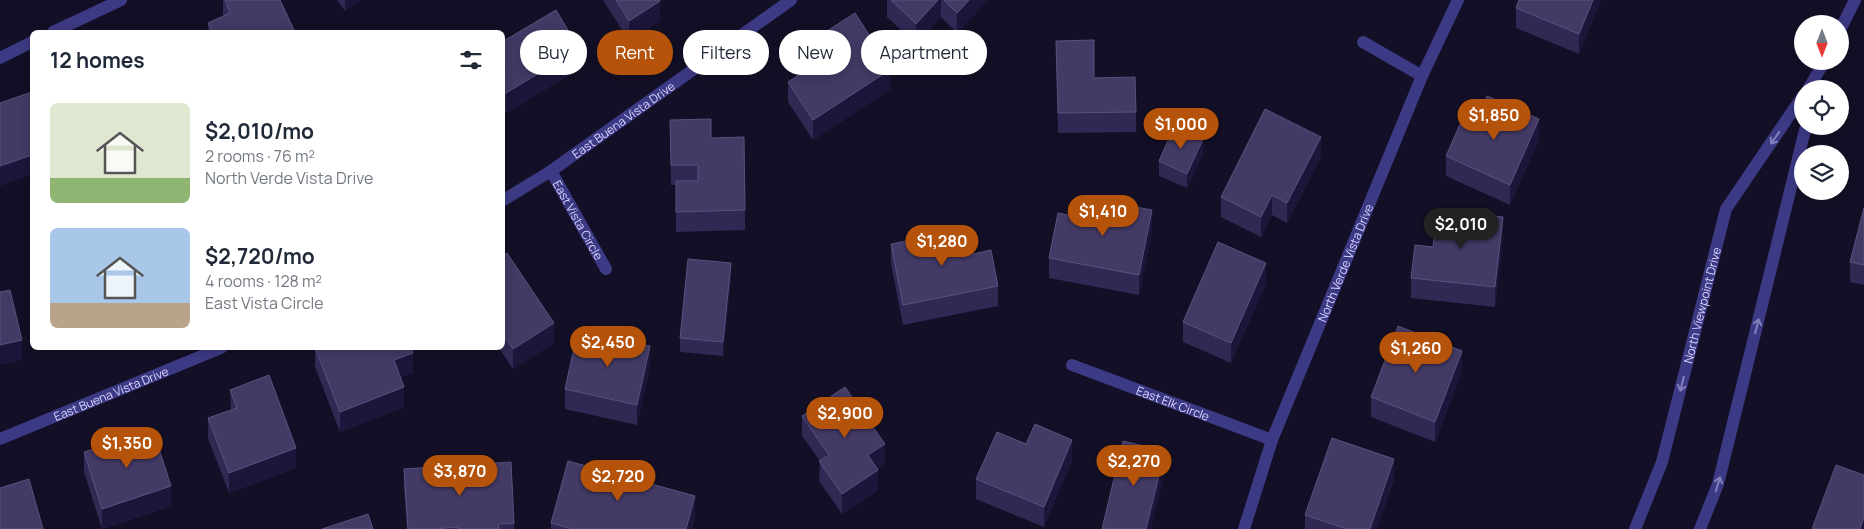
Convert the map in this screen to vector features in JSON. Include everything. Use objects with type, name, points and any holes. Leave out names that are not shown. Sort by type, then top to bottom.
[{"type":"street","points":[[57,30],[121,0]]},
{"type":"street","name":"East Buena Vista Drive","points":[[505,200],[551,171],[791,0]]},
{"type":"street","name":"North Verde Vista Drive","points":[[1244,529],[1272,440],[1422,76],[1458,0]]},
{"type":"street","points":[[1848,15],[1855,0]]},
{"type":"street","points":[[1363,42],[1422,76]]},
{"type":"street","points":[[0,58],[30,43]]},
{"type":"street","points":[[1814,80],[1820,70]]},
{"type":"street","points":[[1817,80],[1818,75]]},
{"type":"street","name":"North Viewpoint Drive","points":[[1635,529],[1662,462],[1726,209],[1794,109]]},
{"type":"street","points":[[1700,529],[1718,484],[1804,135]]},
{"type":"street","name":"East Vista Circle","points":[[551,171],[606,269]]},
{"type":"street","name":"East Buena Vista Drive","points":[[0,439],[216,350]]},
{"type":"street","name":"East Elk Circle","points":[[1072,365],[1272,440]]},
{"type":"building","points":[[225,0],[280,0],[294,30],[212,30],[208,23],[230,13]]},
{"type":"building","points":[[616,0],[660,0],[660,1],[629,21]]},
{"type":"building","points":[[891,0],[938,0],[916,24]]},
{"type":"building","points":[[944,0],[969,0],[957,13]]},
{"type":"building","points":[[1519,0],[1593,0],[1579,34],[1516,8]]},
{"type":"building","points":[[556,10],[568,30],[522,30]]},
{"type":"building","points":[[855,13],[866,30],[861,30],[861,75],[882,75],[813,120],[788,82],[799,75],[851,75],[851,30],[829,30]]},
{"type":"building","points":[[520,31],[520,75],[536,75],[506,93],[505,40]]},
{"type":"building","points":[[1094,40],[1094,78],[1135,77],[1136,112],[1058,113],[1056,41]]},
{"type":"building","points":[[30,93],[30,156],[0,166],[0,103]]},
{"type":"building","points":[[1487,96],[1539,119],[1510,185],[1446,156],[1461,122],[1473,127]]},
{"type":"building","points":[[1265,109],[1321,137],[1287,203],[1272,195],[1261,217],[1221,197]]},
{"type":"building","points":[[711,119],[711,138],[744,137],[745,210],[676,212],[676,181],[698,181],[698,165],[671,165],[670,120]]},
{"type":"building","points":[[1174,127],[1203,139],[1187,174],[1159,161]]},
{"type":"building","points":[[1092,199],[1152,210],[1139,275],[1049,258],[1058,213],[1088,219]]},
{"type":"building","points":[[1864,208],[1864,265],[1850,262]]},
{"type":"building","points":[[1437,210],[1503,217],[1495,287],[1411,278],[1415,245],[1433,247]]},
{"type":"building","points":[[968,229],[973,254],[991,250],[998,286],[903,305],[891,244]]},
{"type":"building","points":[[1218,242],[1266,263],[1231,343],[1183,322]]},
{"type":"building","points":[[507,253],[554,323],[513,349],[505,337],[505,255]]},
{"type":"building","points":[[688,259],[731,263],[723,342],[680,338]]},
{"type":"building","points":[[10,290],[22,340],[0,345],[0,292]]},
{"type":"building","points":[[1398,326],[1462,351],[1435,422],[1371,397]]},
{"type":"building","points":[[578,330],[650,346],[637,405],[565,389]]},
{"type":"building","points":[[316,350],[412,350],[413,353],[394,360],[404,387],[340,412]]},
{"type":"building","points":[[269,375],[296,448],[229,473],[208,418],[237,408],[230,390]]},
{"type":"building","points":[[845,387],[885,444],[868,455],[878,470],[842,494],[819,461],[829,455],[802,416]]},
{"type":"building","points":[[1035,424],[1072,440],[1044,507],[976,479],[997,432],[1026,444]]},
{"type":"building","points":[[153,430],[171,486],[102,509],[84,452]]},
{"type":"building","points":[[1332,438],[1394,459],[1370,529],[1347,529],[1305,515]]},
{"type":"building","points":[[1123,441],[1165,451],[1146,529],[1102,529]]},
{"type":"building","points":[[568,461],[695,496],[686,529],[573,529],[551,523]]},
{"type":"building","points":[[511,462],[514,523],[498,524],[499,529],[458,529],[458,527],[408,529],[404,469]]},
{"type":"building","points":[[1836,465],[1864,475],[1864,517],[1860,529],[1812,529]]},
{"type":"building","points":[[29,479],[43,529],[0,529],[0,488]]},
{"type":"building","points":[[368,514],[373,529],[322,529]]}]
